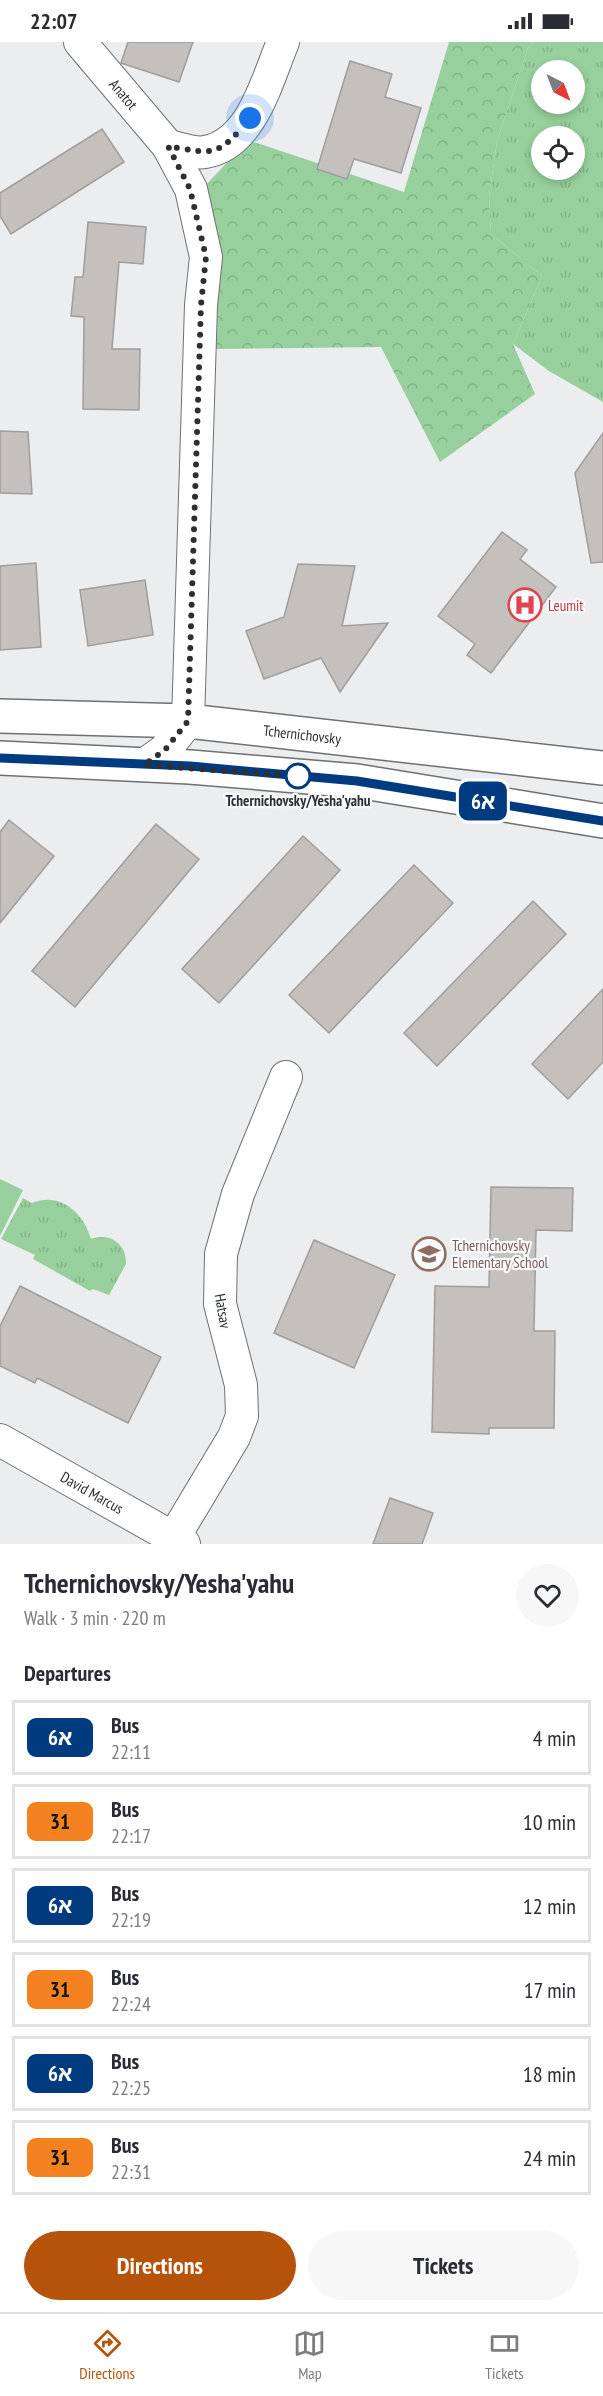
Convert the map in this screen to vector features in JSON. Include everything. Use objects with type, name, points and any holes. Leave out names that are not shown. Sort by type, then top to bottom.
[{"type":"street","name":"Anatot","points":[[81,42],[168,146],[190,189],[206,257],[201,305],[188,721]]},
{"type":"street","points":[[168,146],[203,153],[228,145],[250,118],[283,42]]},
{"type":"street","name":"Tchernichovsky","points":[[0,716],[188,721],[603,768]]},
{"type":"street","points":[[144,765],[165,750],[188,721]]},
{"type":"street","points":[[0,758],[144,765],[357,781],[603,821]]},
{"type":"street","name":"Hatsav","points":[[179,1540],[234,1437],[242,1416],[241,1385],[220,1304],[221,1254],[238,1194],[286,1077]]},
{"type":"street","name":"David Marcus","points":[[0,1440],[179,1540]]},
{"type":"green space","points":[[449,42],[534,42],[528,48],[497,141],[489,197],[491,234],[542,276],[513,344],[535,394],[440,462],[381,347],[216,349],[211,216],[205,186],[248,140],[404,192]]},
{"type":"green space","points":[[534,42],[603,42],[603,402],[549,371],[513,344],[542,276],[491,234],[489,197],[497,141],[528,48]]},
{"type":"green space","points":[[0,1179],[23,1190],[0,1236]]},
{"type":"green space","points":[[23,1198],[32,1203],[42,1200],[61,1202],[77,1213],[88,1229],[91,1239],[105,1237],[120,1245],[126,1257],[126,1264],[109,1295],[93,1289],[90,1291],[33,1259],[35,1255],[1,1239]]},
{"type":"building","points":[[128,42],[193,42],[179,82],[121,63]]},
{"type":"building","points":[[350,61],[392,74],[385,97],[421,108],[401,173],[354,159],[347,179],[317,169]]},
{"type":"building","points":[[102,129],[124,162],[11,234],[0,216],[0,193]]},
{"type":"building","points":[[88,222],[146,227],[143,264],[119,262],[112,349],[140,349],[139,410],[83,409],[84,317],[71,316],[75,277],[83,277]]},
{"type":"building","points":[[0,431],[28,432],[32,494],[0,493]]},
{"type":"building","points":[[603,433],[603,562],[591,563],[575,473]]},
{"type":"building","points":[[502,532],[527,550],[520,559],[556,587],[491,673],[467,655],[475,644],[438,616]]},
{"type":"building","points":[[36,563],[41,647],[0,650],[0,566]]},
{"type":"building","points":[[298,564],[355,566],[342,626],[388,623],[340,692],[321,658],[264,679],[246,631],[284,617]]},
{"type":"building","points":[[145,580],[153,635],[88,646],[80,590]]},
{"type":"building","points":[[9,820],[54,856],[0,923],[0,832]]},
{"type":"building","points":[[156,824],[199,859],[75,1007],[32,971]]},
{"type":"building","points":[[303,836],[340,870],[219,1003],[182,969]]},
{"type":"building","points":[[414,865],[453,903],[329,1033],[289,995]]},
{"type":"building","points":[[533,901],[566,934],[437,1066],[404,1033]]},
{"type":"building","points":[[603,989],[603,1062],[568,1099],[532,1064]]},
{"type":"building","name":"Tchernichovsky Elementary School","points":[[491,1187],[573,1188],[572,1231],[536,1230],[534,1331],[555,1331],[554,1428],[489,1428],[489,1434],[432,1432],[435,1286],[489,1287]]},
{"type":"building","points":[[314,1240],[395,1275],[354,1368],[274,1333]]},
{"type":"building","points":[[20,1286],[161,1357],[128,1423],[37,1378],[35,1383],[0,1366],[0,1326]]},
{"type":"building","points":[[390,1498],[433,1513],[422,1544],[373,1544]]},
{"type":"bus line","name":"6א","points":[[0,758],[190,766],[357,781],[603,821]]},
{"type":"place","name":"Leumit","points":[[525,605]]},
{"type":"place","name":"Tchernichovsky/Yesha'yahu","points":[[298,776]]},
{"type":"place","name":"Tchernichovsky Elementary School","points":[[429,1254]]},
{"type":"route","points":[[250,118],[228,145],[203,153],[168,146],[190,189],[206,257],[201,305],[188,721],[165,750],[144,765],[190,766],[298,776]]}]
